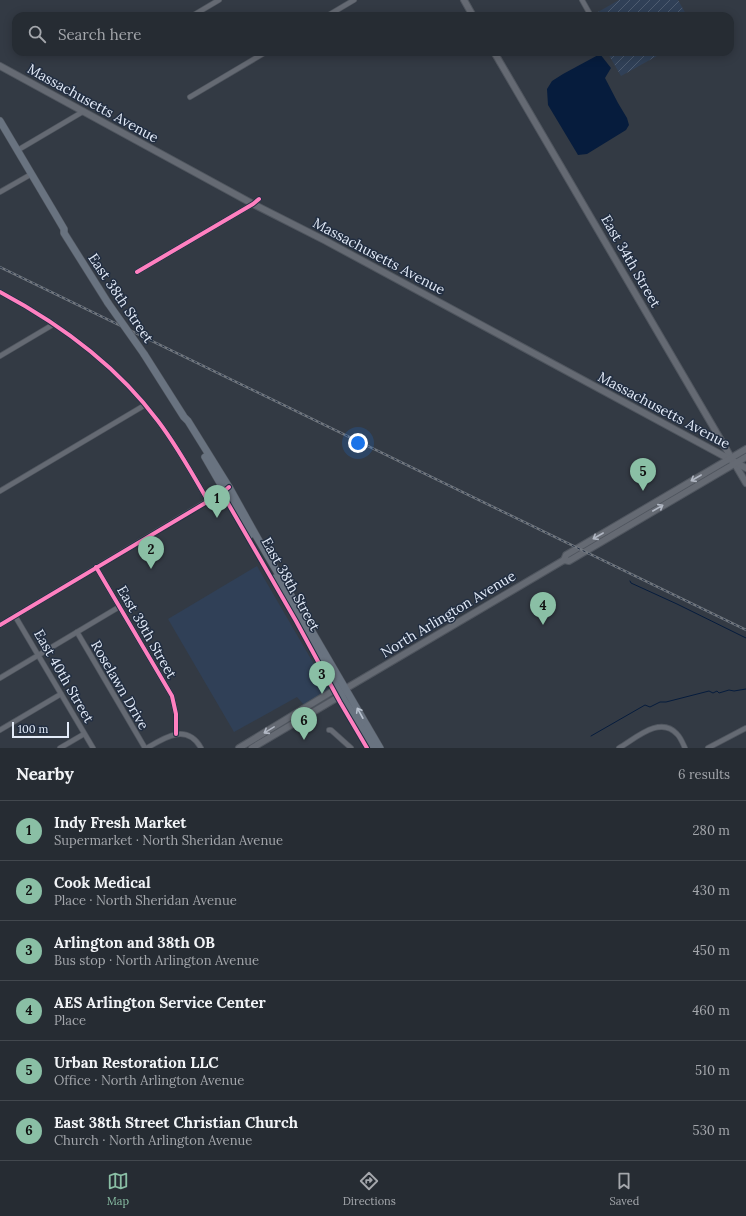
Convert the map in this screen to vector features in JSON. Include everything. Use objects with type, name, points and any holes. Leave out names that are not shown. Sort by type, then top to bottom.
[{"type":"main road","points":[[464,0],[471,12]]},
{"type":"main road","name":"East 34th Street","points":[[496,56],[746,483]]},
{"type":"main road","name":"Massachusetts Avenue","points":[[0,66],[746,468]]},
{"type":"main road","name":"East 38th Street","points":[[0,121],[61,225],[64,233],[108,303],[188,421],[374,748]]},
{"type":"main road","name":"East 38th Street","points":[[0,130],[60,231],[64,233]]},
{"type":"main road","name":"North Arlington Avenue","points":[[239,748],[341,691],[564,560],[569,561],[733,460],[746,449]]},
{"type":"main road","name":"North Arlington Avenue","points":[[733,460],[746,457]]},
{"type":"main road","name":"North Arlington Avenue","points":[[252,748],[341,691]]},
{"type":"main road","name":"East 38th Street","points":[[341,691],[380,748]]},
{"type":"street","points":[[199,12],[219,0]]},
{"type":"street","points":[[334,12],[354,0]]},
{"type":"street","points":[[582,0],[589,12]]},
{"type":"street","points":[[190,97],[259,56]]},
{"type":"street","points":[[18,150],[84,111]]},
{"type":"street","points":[[0,192],[28,176]]},
{"type":"street","points":[[137,272],[254,204],[259,199]]},
{"type":"street","points":[[0,292],[54,324],[102,362],[145,405],[173,443],[208,501]]},
{"type":"street","points":[[0,356],[54,324]]},
{"type":"street","points":[[0,491],[145,405]]},
{"type":"street","points":[[0,625],[227,489]]},
{"type":"street","name":"East 39th Street","points":[[96,567],[172,696],[176,714],[176,734]]},
{"type":"street","points":[[0,678],[119,607]]},
{"type":"street","name":"East 40th Street","points":[[15,616],[93,748]]},
{"type":"street","name":"Roselawn Drive","points":[[77,632],[146,748]]},
{"type":"street","points":[[0,730],[61,694]]},
{"type":"street","points":[[619,748],[650,729],[666,727],[673,730],[685,748]]},
{"type":"street","points":[[708,748],[746,728]]},
{"type":"street","points":[[329,730],[331,730],[351,748]]},
{"type":"street","points":[[60,748],[84,734]]},
{"type":"street","points":[[146,748],[166,737],[176,734],[190,737],[197,742],[201,748]]},
{"type":"shaded area","points":[[619,0],[678,0],[685,12],[598,12]]},
{"type":"shaded area","points":[[596,56],[602,56],[611,68],[605,78],[627,118],[629,125],[626,130],[587,154],[578,155],[548,105],[547,89],[552,81]]},
{"type":"shaded area","points":[[609,56],[657,56],[621,76]]},
{"type":"shaded area","points":[[257,566],[329,690],[304,705],[297,697],[234,732],[168,619]]},
{"type":"waterway","points":[[630,581],[631,583],[746,638]]},
{"type":"waterway","points":[[591,736],[645,705],[650,707],[660,702],[666,702],[709,691],[713,693],[717,691],[719,693],[729,690],[734,691],[746,689]]},
{"type":"railway","points":[[0,267],[746,630]]},
{"type":"cycle path","points":[[137,272],[253,204],[259,199]]},
{"type":"cycle path","points":[[0,292],[66,332],[106,364],[124,382],[142,401],[165,430],[208,501]]},
{"type":"cycle path","points":[[0,625],[222,493],[229,487]]},
{"type":"cycle path","points":[[222,493],[367,748]]},
{"type":"cycle path","points":[[96,567],[172,696],[176,714],[176,734]]},
{"type":"place","name":"Urban Restoration LLC","points":[[643,491]]},
{"type":"place","name":"Indy Fresh Market","points":[[217,518]]},
{"type":"place","name":"Cook Medical","points":[[151,569]]},
{"type":"place","name":"AES Arlington Service Center","points":[[543,625]]},
{"type":"place","name":"Arlington and 38th OB","points":[[322,694]]},
{"type":"place","name":"East 38th Street Christian Church","points":[[304,740]]}]
